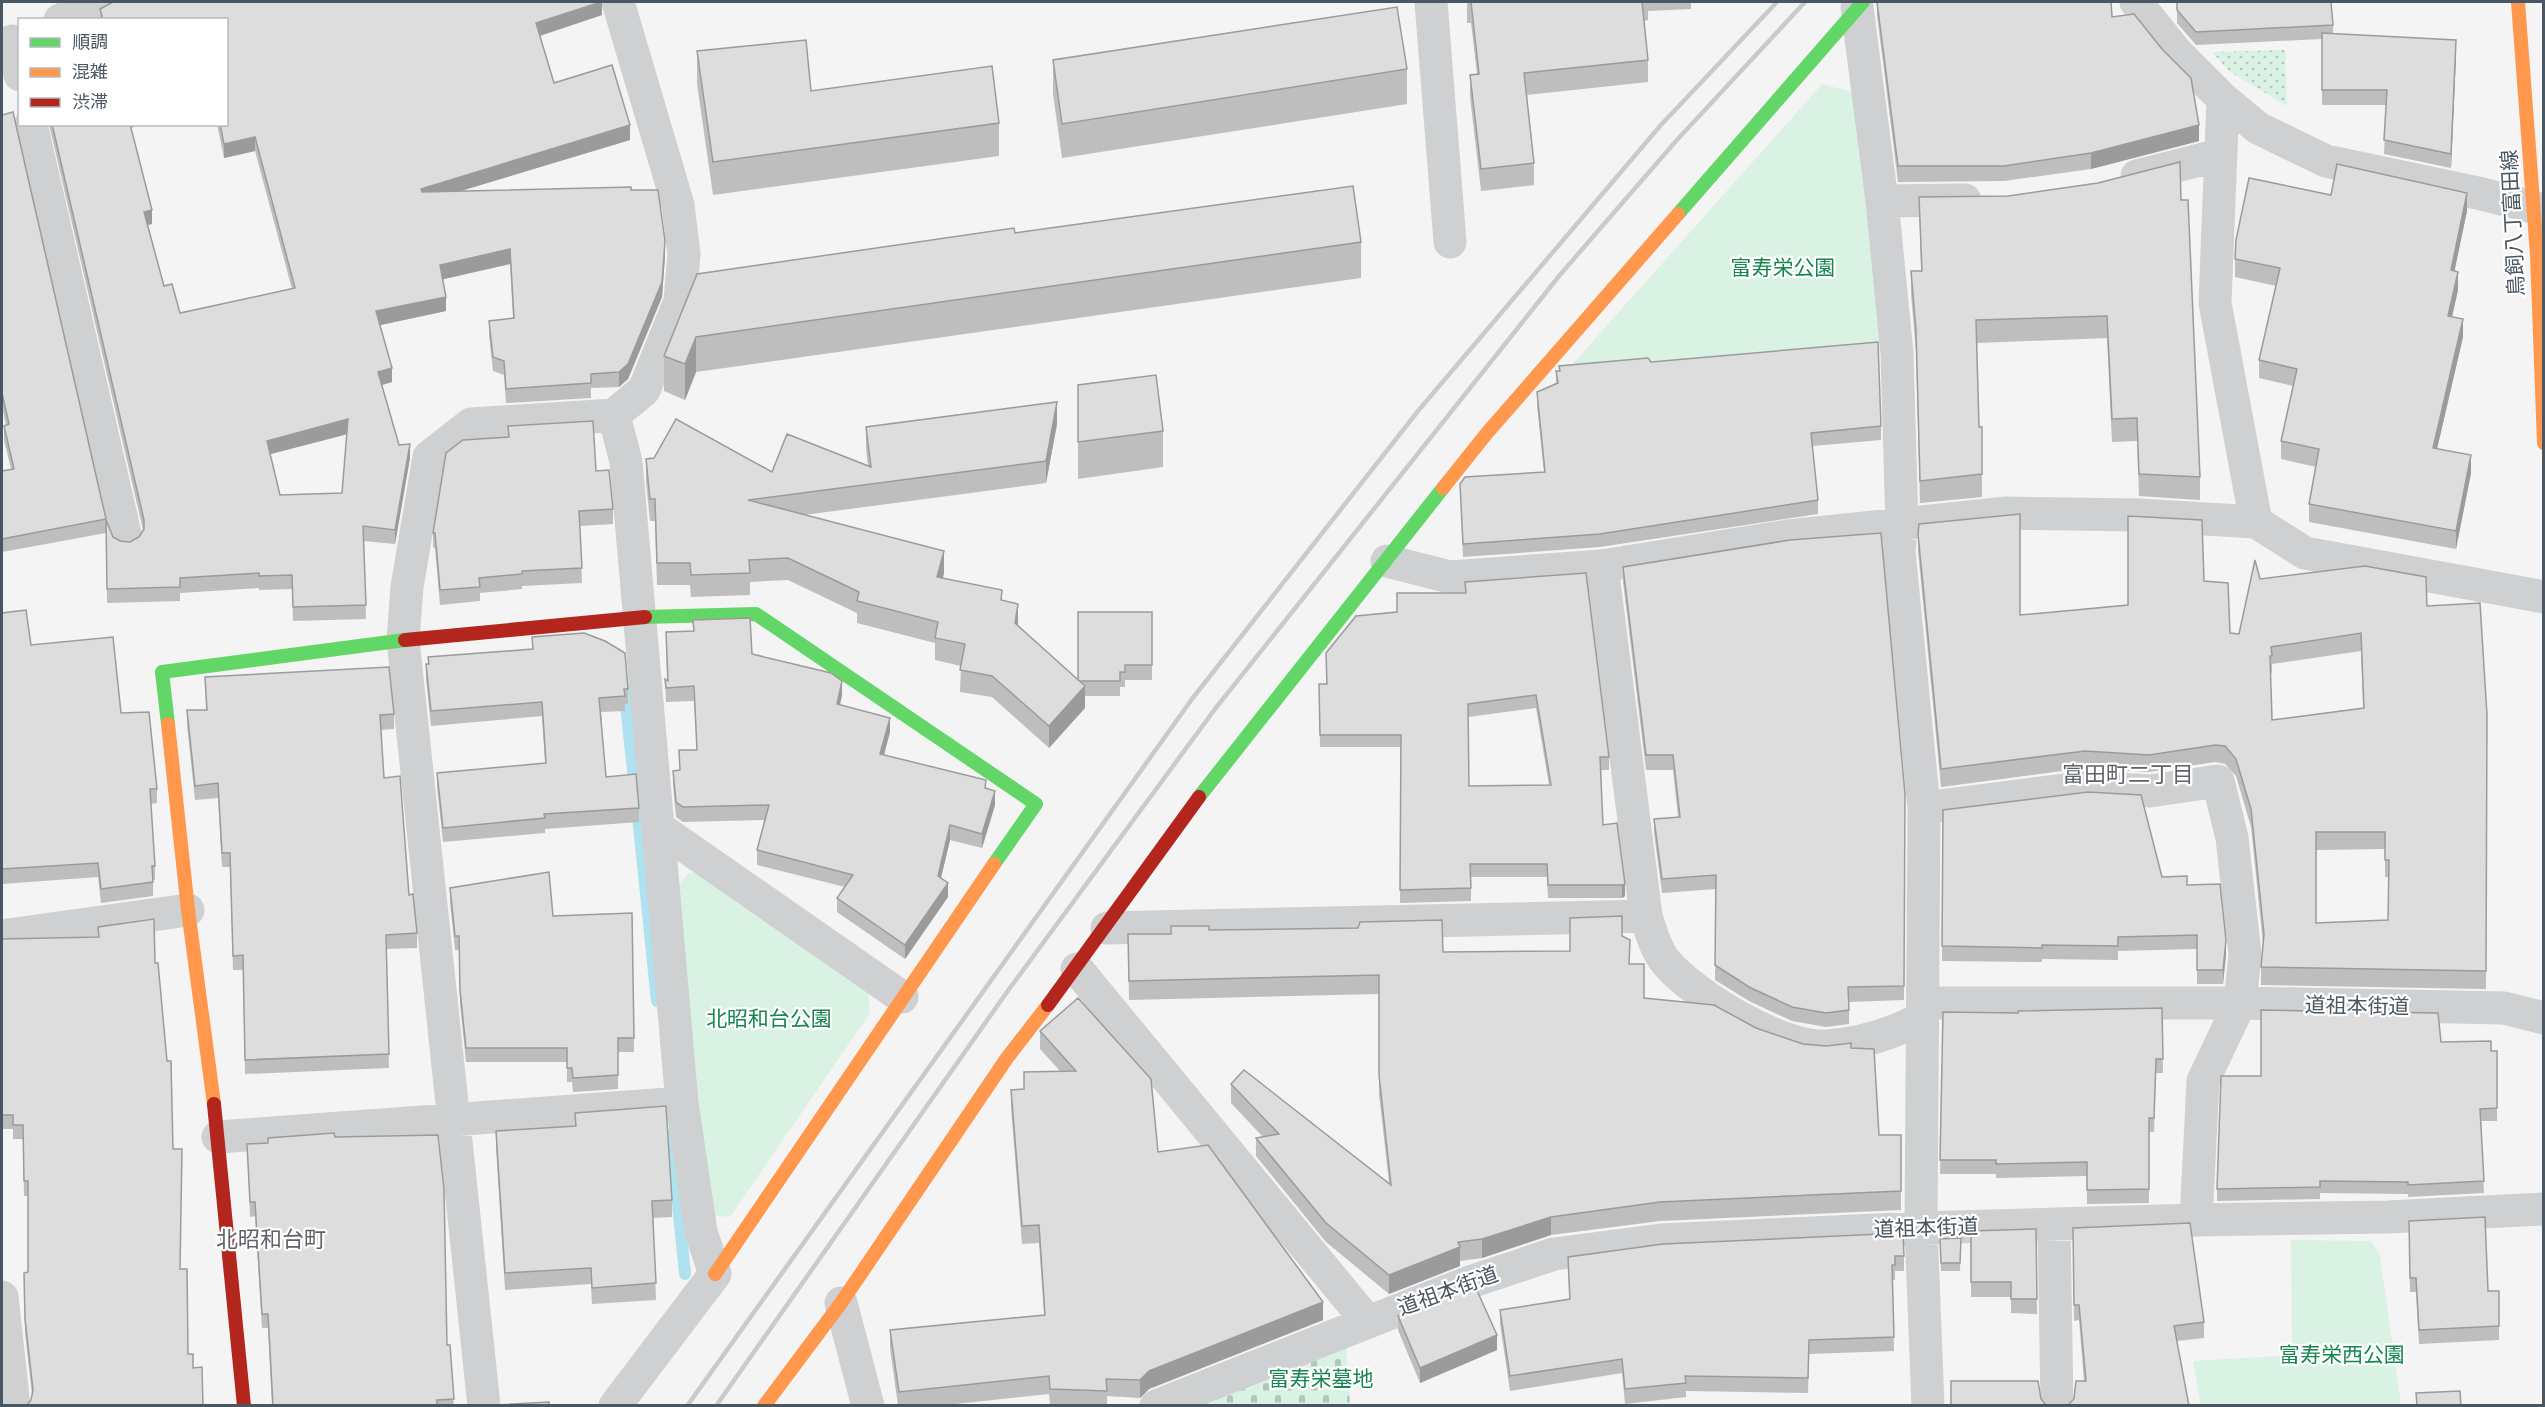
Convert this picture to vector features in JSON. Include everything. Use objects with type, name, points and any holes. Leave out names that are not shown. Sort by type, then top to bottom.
[{"type":"street","points":[[65,18],[101,2]]},
{"type":"street","points":[[484,1406],[403,640],[407,587],[429,457],[471,424],[614,415],[644,390],[680,301],[684,254],[678,205],[618,2]]},
{"type":"street","points":[[1431,2],[1450,242]]},
{"type":"street","points":[[2136,2],[2177,53],[2223,99],[2258,128],[2326,161],[2482,194],[2539,209]]},
{"type":"street","name":"鳥飼八丁富田線","points":[[2518,2],[2539,209],[2544,443]]},
{"type":"street","points":[[1860,4],[1897,353],[1902,526],[1899,551],[1924,808],[1921,1228],[1928,1406]]},
{"type":"street","points":[[767,1405],[841,1303],[1007,1058],[1107,928],[1210,780],[1487,433],[1860,4]]},
{"type":"street","points":[[11,41],[18,67]]},
{"type":"street","points":[[2223,99],[2219,155],[2215,303],[2256,522]]},
{"type":"street","points":[[31,126],[126,538]]},
{"type":"street","points":[[2106,184],[2219,155]]},
{"type":"street","points":[[1882,201],[1993,200]]},
{"type":"street","points":[[614,415],[626,462],[682,1103],[700,1232],[715,1274]]},
{"type":"street","points":[[1387,561],[1450,577],[1602,566],[1788,536],[1902,526],[2007,513],[2139,515],[2256,522],[2305,553],[2544,597]]},
{"type":"street","points":[[1602,566],[1646,916],[1653,940],[1665,962],[1697,990],[1776,1036],[1824,1046],[1887,1036],[1922,1010]]},
{"type":"street","points":[[244,1406],[218,1137],[188,910],[162,672],[403,640],[639,618],[756,614],[1036,804],[902,997],[715,1274],[615,1406]]},
{"type":"street","points":[[1924,808],[2087,787],[2150,791],[2218,781],[2232,838],[2245,954],[2240,1004],[2203,1080],[2196,1220]]},
{"type":"street","points":[[659,828],[902,997]]},
{"type":"street","points":[[2,936],[188,910]]},
{"type":"street","points":[[1107,928],[1646,916]]},
{"type":"street","points":[[1077,969],[1367,1321]]},
{"type":"street","name":"道祖本街道","points":[[1922,1010],[2240,1004],[2504,1008],[2544,1018]]},
{"type":"street","points":[[218,1137],[682,1103]]},
{"type":"street","name":"道祖本街道","points":[[1156,1406],[1367,1321],[1467,1283],[1554,1254],[1661,1240],[1921,1228],[2388,1216],[2544,1209]]},
{"type":"street","points":[[2054,1225],[2057,1406]]},
{"type":"street","points":[[2,1297],[14,1406]]},
{"type":"street","points":[[841,1303],[868,1406]]},
{"type":"green space","points":[[2285,50],[2287,106],[2229,71],[2212,52]]},
{"type":"green space","name":"富寿栄公園","points":[[1822,84],[1855,93],[1884,353],[1561,377]]},
{"type":"green space","name":"北昭和台公園","points":[[698,871],[868,991],[870,1013],[730,1217],[708,1215],[678,885],[689,873]]},
{"type":"green space","name":"富寿栄西公園","points":[[2291,1240],[2371,1241],[2380,1255],[2401,1405],[2201,1405],[2193,1361],[2292,1355]]},
{"type":"green space","name":"富寿栄墓地","points":[[1346,1341],[1350,1405],[1168,1405]]},
{"type":"building","points":[[113,2],[601,2],[536,23],[554,83],[612,65],[630,125],[421,189],[422,192],[631,187],[631,190],[658,190],[665,241],[662,282],[628,364],[619,372],[591,374],[591,383],[506,389],[504,361],[493,357],[489,321],[514,318],[510,249],[440,265],[446,297],[376,311],[392,368],[378,372],[399,445],[410,444],[395,530],[363,526],[366,605],[293,607],[292,575],[259,576],[259,573],[180,578],[180,587],[107,589],[106,520],[113,537],[120,541],[130,542],[139,537],[144,529],[144,520],[52,126],[131,126],[152,210],[144,212],[164,286],[172,284],[180,313],[295,288],[255,137],[224,144],[220,126],[228,126],[228,18],[102,18],[100,9]],"holes":[[[348,419],[342,493],[280,495],[267,441]]]},
{"type":"building","points":[[1471,2],[1642,2],[1648,60],[1524,73],[1534,163],[1481,169],[1470,75],[1479,74]]},
{"type":"building","points":[[1877,2],[2111,2],[2112,17],[2134,14],[2162,49],[2191,78],[2199,125],[2091,153],[2004,166],[1898,166]]},
{"type":"building","points":[[2177,2],[2331,2],[2333,25],[2196,32],[2177,10]]},
{"type":"building","points":[[1397,7],[1407,69],[1062,124],[1053,60]]},
{"type":"building","points":[[2322,33],[2456,40],[2451,154],[2384,140],[2387,90],[2322,90]]},
{"type":"building","points":[[806,40],[811,91],[992,66],[999,123],[713,162],[697,51]]},
{"type":"building","points":[[13,112],[106,519],[2,539],[2,471],[14,469],[4,426],[9,424],[2,393],[2,115]]},
{"type":"building","points":[[2180,162],[2181,200],[2188,200],[2200,477],[2139,474],[2137,418],[2112,419],[2107,316],[1976,320],[1979,427],[1982,427],[1982,474],[1920,481],[1916,330],[1911,271],[1922,271],[1919,197],[2008,196],[2098,183]]},
{"type":"building","points":[[2337,164],[2467,193],[2451,270],[2458,272],[2448,316],[2463,319],[2433,448],[2471,455],[2456,531],[2309,504],[2319,449],[2281,441],[2297,369],[2259,360],[2280,268],[2235,259],[2236,240],[2249,178],[2331,195]]},
{"type":"building","points":[[1353,186],[1361,242],[696,337],[685,364],[664,356],[697,274],[1014,228],[1015,233]]},
{"type":"building","points":[[1878,342],[1881,426],[1811,433],[1818,500],[1600,534],[1463,544],[1460,484],[1465,477],[1545,472],[1537,392],[1558,383],[1556,371],[1560,371],[1559,366],[1648,358],[1651,362]]},
{"type":"building","points":[[1156,375],[1163,431],[1078,442],[1078,385]]},
{"type":"building","points":[[1057,402],[1046,461],[748,500],[944,551],[937,577],[1002,590],[1001,600],[1018,604],[1015,623],[1085,686],[1049,726],[992,676],[960,670],[965,644],[935,638],[938,622],[857,601],[859,592],[788,558],[749,560],[750,573],[691,575],[690,563],[657,563],[655,499],[650,499],[646,459],[654,458],[676,419],[772,472],[787,434],[871,467],[866,427]]},
{"type":"building","points":[[593,421],[596,471],[609,470],[613,509],[579,511],[582,568],[522,571],[522,574],[479,578],[480,587],[440,590],[435,533],[433,533],[446,453],[463,440],[509,437],[508,426]]},
{"type":"building","points":[[2020,514],[2020,615],[2128,605],[2128,516],[2202,520],[2204,581],[2228,583],[2230,633],[2239,634],[2255,560],[2260,579],[2365,566],[2426,577],[2427,606],[2480,603],[2487,715],[2486,971],[2261,967],[2264,934],[2251,809],[2236,759],[2225,746],[2215,745],[2149,755],[2085,751],[1941,769],[1918,534],[1919,524]],"holes":[[[2361,633],[2364,708],[2272,720],[2271,647]],[[2316,832],[2385,832],[2385,860],[2389,860],[2388,920],[2316,923]]]},
{"type":"building","points":[[1881,533],[1905,794],[1904,986],[1848,987],[1849,1010],[1826,1013],[1792,1007],[1749,987],[1715,965],[1716,875],[1662,879],[1654,819],[1680,817],[1673,755],[1646,755],[1623,567],[1790,540]]},
{"type":"building","points":[[1586,573],[1609,757],[1600,757],[1603,825],[1617,823],[1625,884],[1548,885],[1547,864],[1470,864],[1471,888],[1400,890],[1401,735],[1320,735],[1319,684],[1327,684],[1326,653],[1356,616],[1397,612],[1397,593],[1466,593],[1465,582]],"holes":[[[1536,695],[1551,785],[1469,786],[1468,704]]]},
{"type":"building","points":[[26,610],[31,645],[113,637],[121,713],[149,712],[157,789],[150,789],[155,866],[152,866],[153,882],[101,889],[98,863],[2,869],[2,613]]},
{"type":"building","points":[[1078,612],[1152,612],[1152,665],[1125,665],[1125,672],[1120,672],[1120,681],[1078,680]]},
{"type":"building","points":[[750,618],[752,654],[831,673],[842,681],[837,704],[890,718],[880,754],[986,780],[985,788],[995,791],[982,834],[950,825],[938,876],[948,883],[905,945],[837,898],[853,875],[757,850],[769,805],[683,807],[676,802],[673,771],[680,770],[679,750],[697,750],[694,686],[666,688],[665,679],[668,681],[666,632],[694,631],[693,620]]},
{"type":"building","points":[[584,633],[605,641],[625,653],[628,689],[624,689],[625,696],[599,698],[606,777],[636,774],[639,808],[544,814],[545,818],[443,828],[437,773],[546,763],[542,702],[431,711],[426,664],[429,664],[428,657],[533,649],[532,637]]},
{"type":"building","points":[[389,667],[394,714],[380,715],[384,778],[400,776],[409,895],[413,894],[417,933],[386,935],[389,1054],[245,1060],[243,955],[233,956],[230,853],[222,853],[218,783],[195,786],[187,710],[207,710],[205,677]]},
{"type":"building","points":[[2088,792],[2141,795],[2162,877],[2187,876],[2187,885],[2220,884],[2226,940],[2223,970],[2197,970],[2197,935],[2118,937],[2118,946],[2042,945],[2042,948],[1942,946],[1943,810]]},
{"type":"building","points":[[549,872],[553,916],[632,913],[634,1038],[618,1038],[618,1075],[573,1078],[572,1068],[567,1068],[567,1048],[466,1048],[460,990],[459,936],[455,936],[450,888]]},
{"type":"building","points":[[1622,916],[1622,936],[1630,940],[1629,964],[1644,964],[1644,998],[1714,1005],[1756,1028],[1803,1044],[1827,1046],[1851,1043],[1851,1048],[1874,1049],[1879,1135],[1901,1135],[1901,1191],[1660,1202],[1551,1217],[1482,1239],[1458,1242],[1460,1247],[1389,1275],[1326,1223],[1256,1138],[1279,1134],[1231,1084],[1244,1070],[1391,1185],[1379,1075],[1379,975],[1129,981],[1128,934],[1171,934],[1171,926],[1209,926],[1209,930],[1358,928],[1360,922],[1442,920],[1443,952],[1570,951],[1570,918]]},
{"type":"building","points":[[154,919],[155,963],[158,963],[167,1061],[171,1061],[173,1149],[182,1149],[180,1269],[187,1269],[188,1354],[193,1354],[193,1368],[202,1367],[203,1406],[26,1406],[31,1400],[33,1390],[25,1319],[24,1273],[28,1272],[28,1181],[24,1181],[23,1125],[13,1125],[13,1115],[2,1115],[2,939],[99,937],[98,927]]},
{"type":"building","points":[[1078,998],[1151,1079],[1158,1152],[1208,1145],[1323,1302],[1149,1371],[1140,1380],[1106,1379],[1107,1391],[1050,1389],[1049,1376],[899,1392],[890,1330],[1045,1315],[1039,1225],[1022,1226],[1011,1090],[1024,1089],[1024,1072],[1076,1071],[1040,1031]]},
{"type":"building","points":[[2162,1008],[2163,1059],[2156,1059],[2154,1118],[2149,1118],[2149,1189],[2087,1190],[2087,1162],[1996,1164],[1996,1160],[1940,1160],[1943,1012],[2018,1013],[2018,1011]]},
{"type":"building","points":[[2261,1010],[2438,1013],[2441,1042],[2491,1041],[2491,1051],[2497,1051],[2497,1108],[2480,1109],[2484,1181],[2408,1185],[2408,1182],[2320,1181],[2320,1187],[2217,1189],[2221,1076],[2261,1076]]},
{"type":"building","points":[[666,1106],[672,1200],[652,1201],[656,1283],[592,1288],[591,1268],[505,1273],[496,1131],[576,1126],[575,1113]]},
{"type":"building","points":[[334,1133],[335,1137],[438,1135],[444,1189],[447,1345],[450,1345],[454,1399],[437,1400],[437,1406],[273,1406],[268,1314],[262,1314],[255,1202],[250,1202],[247,1144],[268,1143],[268,1138]]},
{"type":"building","points":[[2485,1217],[2488,1291],[2499,1291],[2499,1326],[2419,1330],[2416,1278],[2410,1278],[2409,1221]]},
{"type":"building","points":[[2190,1223],[2204,1322],[2174,1326],[2189,1406],[2067,1406],[2074,1399],[2076,1381],[2086,1381],[2079,1305],[2074,1305],[2073,1228]]},
{"type":"building","points":[[2036,1229],[2037,1299],[2011,1299],[2011,1282],[1971,1282],[1971,1231]]},
{"type":"building","points":[[1903,1233],[1904,1256],[1895,1256],[1895,1265],[1892,1265],[1894,1337],[1809,1340],[1808,1378],[1685,1376],[1686,1383],[1625,1389],[1622,1359],[1510,1376],[1500,1310],[1570,1299],[1568,1257],[1663,1244]]},
{"type":"building","points":[[1961,1238],[1960,1263],[1941,1263],[1940,1239]]},
{"type":"building","points":[[1475,1286],[1497,1335],[1420,1368],[1398,1316]]},
{"type":"building","points":[[1951,1381],[2038,1381],[2041,1399],[2047,1406],[1951,1406]]},
{"type":"building","points":[[2460,1391],[2461,1406],[2417,1406],[2416,1393]]},
{"type":"building","points":[[549,1402],[549,1406],[497,1405]]},
{"type":"waterway","points":[[624,687],[635,789]]},
{"type":"waterway","points":[[637,807],[657,1001]]},
{"type":"waterway","points":[[671,1135],[685,1274]]},
{"type":"railway","points":[[687,1406],[1192,699],[1418,411],[1660,126],[1777,2]]},
{"type":"railway","points":[[716,1406],[1007,992],[1215,709],[1559,276],[1676,141],[1805,2]]},
{"type":"traffic: fast","points":[[1678,214],[1863,2]]},
{"type":"traffic: fast","points":[[1199,797],[1443,488]]},
{"type":"traffic: fast","points":[[645,617],[756,614],[1036,804],[994,864]]},
{"type":"traffic: fast","points":[[168,724],[162,672],[405,640]]},
{"type":"traffic: slow","points":[[2518,2],[2537,255],[2544,443]]},
{"type":"traffic: slow","points":[[1443,488],[1487,433],[1678,214]]},
{"type":"traffic: slow","points":[[168,724],[188,910],[214,1104]]},
{"type":"traffic: slow","points":[[715,1274],[994,864]]},
{"type":"traffic: slow","points":[[764,1406],[841,1303],[1007,1058],[1048,1005]]},
{"type":"traffic: jam","points":[[405,640],[645,617]]},
{"type":"traffic: jam","points":[[1048,1005],[1199,797]]},
{"type":"traffic: jam","points":[[214,1104],[244,1406]]},
{"type":"district","name":"富田町二丁目","points":[[2128,774]]},
{"type":"district","name":"北昭和台町","points":[[271,1239]]}]
